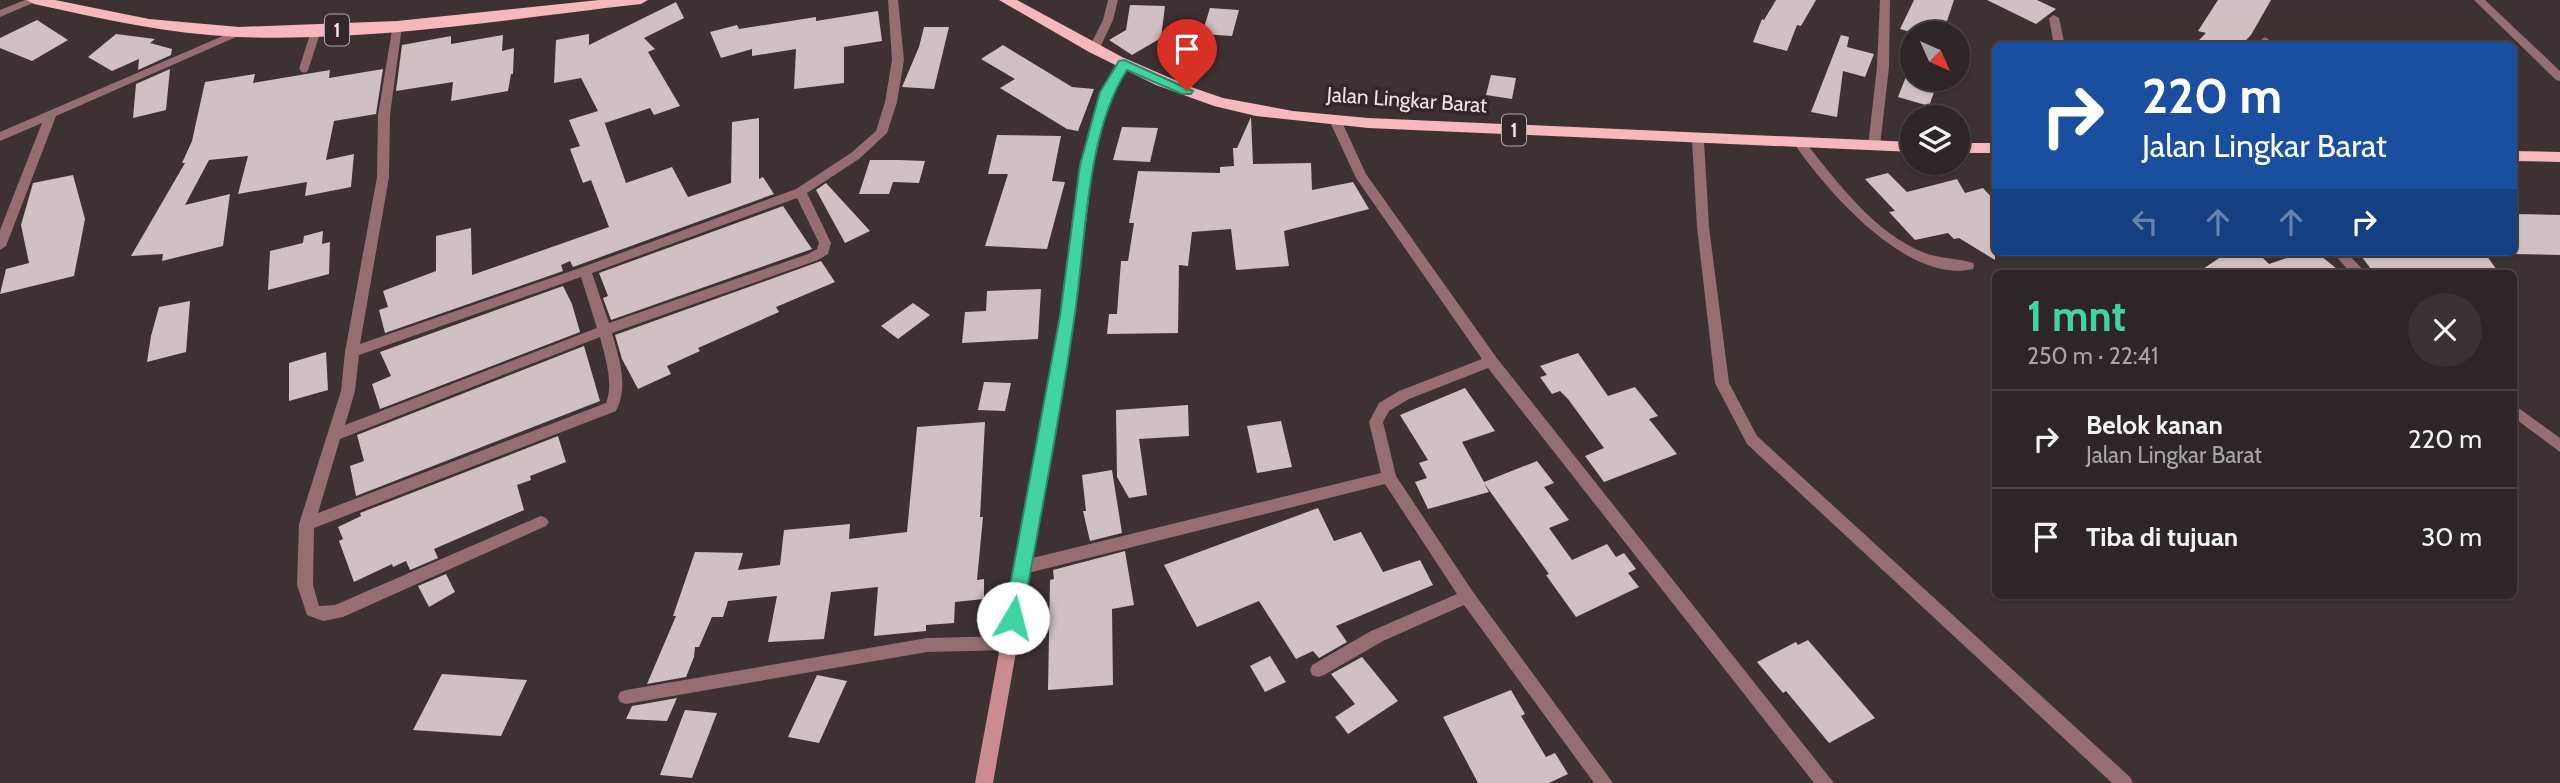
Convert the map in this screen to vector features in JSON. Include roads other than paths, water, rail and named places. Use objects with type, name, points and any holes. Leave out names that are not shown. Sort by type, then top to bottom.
[{"type":"highway","name":"1","points":[[34,0],[149,24],[239,32],[397,26],[589,3],[641,0]]},
{"type":"highway","name":"Jalan Lingkar Barat","points":[[1006,0],[1124,64],[1187,91],[1244,107],[1335,120],[1698,140],[1900,146]]},
{"type":"highway","points":[[1970,148],[1992,148]]},
{"type":"highway","points":[[2517,156],[2560,157]]},
{"type":"main road","points":[[984,783],[1010,643],[1020,568],[1068,316],[1087,165],[1106,92],[1124,64]]},
{"type":"street","points":[[0,14],[34,0]]},
{"type":"street","points":[[352,352],[585,271],[800,191],[855,156],[881,133],[898,60],[893,0]]},
{"type":"street","points":[[1095,48],[1108,20],[1113,0]]},
{"type":"street","points":[[1874,146],[1883,67],[1885,0]]},
{"type":"street","points":[[2479,0],[2560,77]]},
{"type":"street","points":[[2054,18],[2059,42]]},
{"type":"street","points":[[397,26],[384,116],[383,177],[352,352],[348,391],[307,524],[305,585],[313,610],[323,614],[356,605],[541,522]]},
{"type":"street","points":[[0,137],[239,32]]},
{"type":"street","points":[[0,246],[51,114]]},
{"type":"street","points":[[1335,120],[1360,175],[1491,361],[1825,783]]},
{"type":"street","points":[[1698,140],[1703,227],[1722,383],[1752,439],[2124,783]]},
{"type":"street","points":[[1799,142],[1824,175],[1900,247],[1932,263],[1951,267],[1968,266]]},
{"type":"street","points":[[335,435],[604,330],[820,254],[825,243],[800,191]]},
{"type":"street","points":[[2342,256],[2356,270]]},
{"type":"street","points":[[307,524],[611,407],[616,399],[618,386],[585,271]]},
{"type":"street","points":[[1491,361],[1404,396],[1379,413],[1376,422],[1377,434],[1389,477],[1466,597],[1604,783]]},
{"type":"street","points":[[2517,412],[2560,446]]},
{"type":"street","points":[[1020,568],[1389,477]]},
{"type":"street","points":[[1318,670],[1377,636],[1466,597]]},
{"type":"street","points":[[626,696],[927,645],[1010,643]]},
{"type":"lane","points":[[304,68],[317,31]]}]
